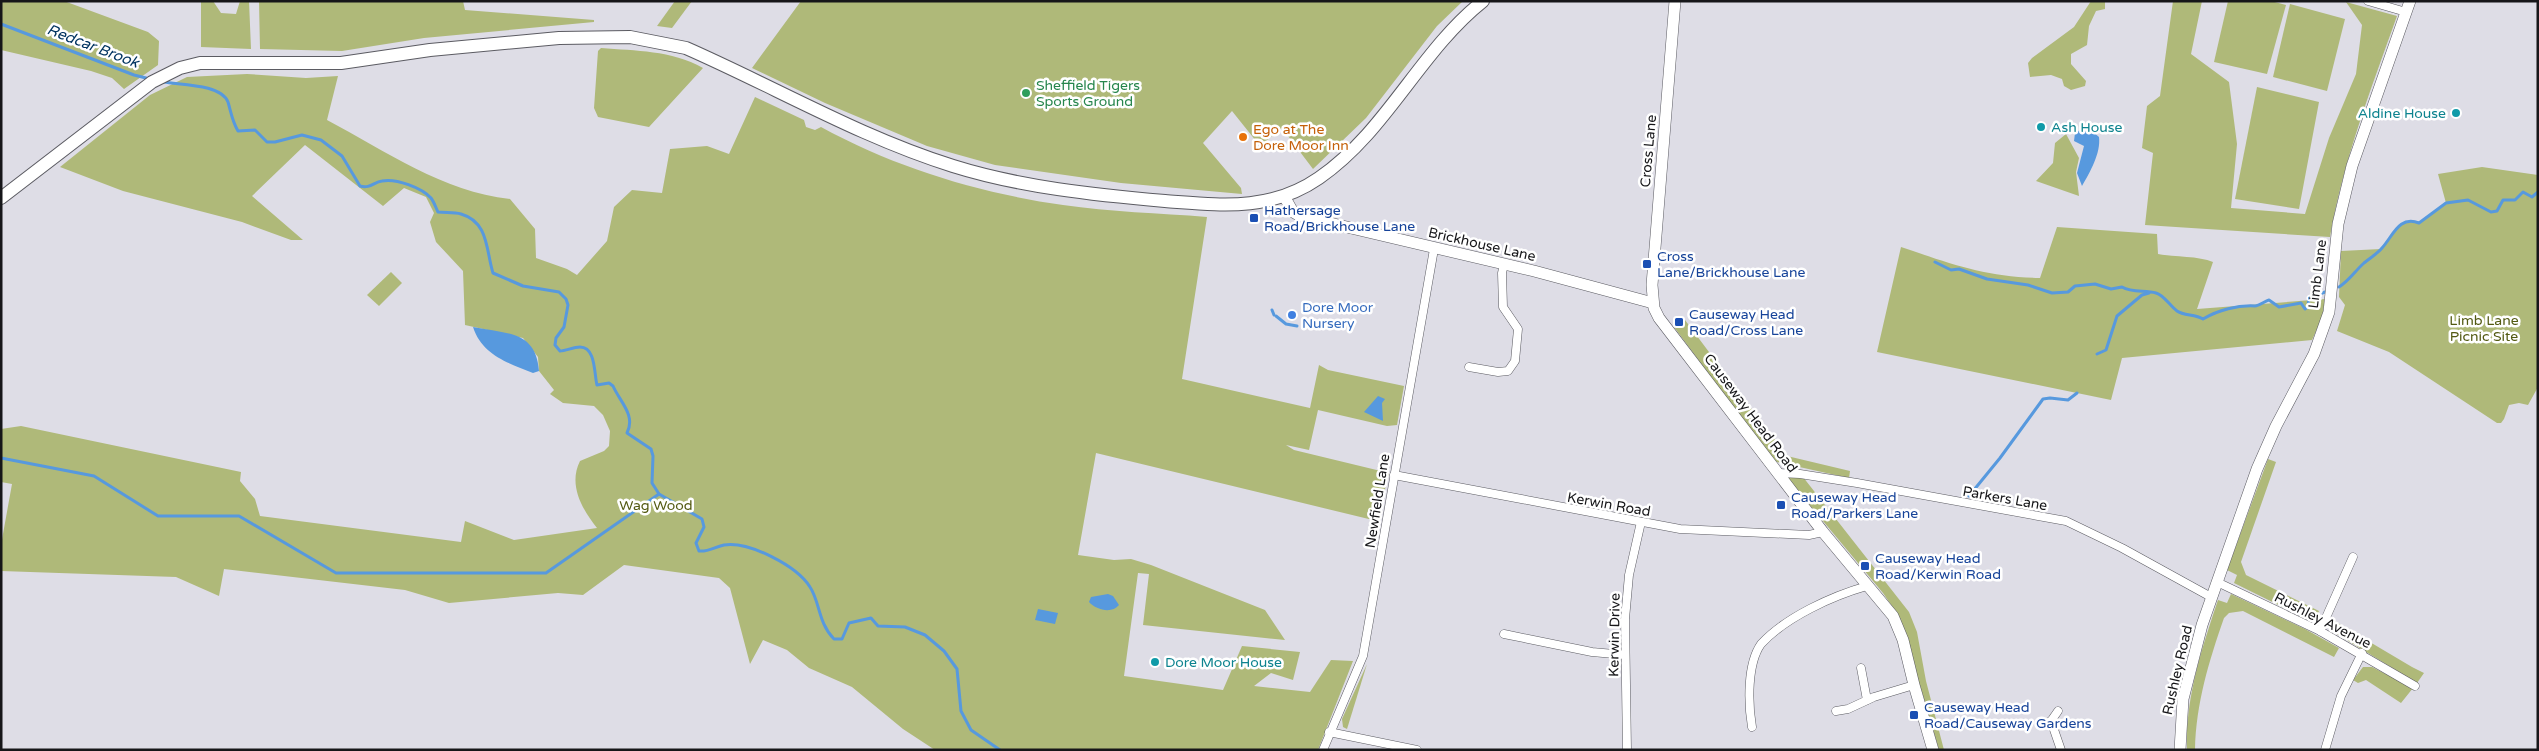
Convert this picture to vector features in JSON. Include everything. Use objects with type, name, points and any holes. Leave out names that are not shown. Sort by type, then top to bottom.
[{"type":"main road","points":[[1,198],[152,82],[180,68],[211,62],[341,64],[504,42],[614,36],[660,41],[686,48],[843,123],[931,158],[983,174],[1137,199],[1229,206],[1252,204],[1284,196],[1318,179],[1348,154],[1379,122],[1447,33],[1483,1]]},
{"type":"street","name":"Cross Lane","points":[[1653,304],[1652,285],[1675,1]]},
{"type":"street","points":[[2368,1],[2408,7]]},
{"type":"street","name":"Limb Lane","points":[[2211,597],[2257,469],[2276,426],[2314,354],[2329,312],[2338,224],[2350,172],[2365,123],[2408,7]]},
{"type":"street","name":"Brickhouse Lane","points":[[1284,196],[1293,212],[1300,216],[1504,264],[1653,304]]},
{"type":"street","name":"Newfield Lane","points":[[1323,750],[1329,732],[1363,656],[1434,249]]},
{"type":"street","points":[[1469,367],[1498,372],[1508,371],[1515,361],[1518,330],[1503,307],[1502,274],[1504,264]]},
{"type":"street","name":"Causeway Head Road","points":[[1653,304],[1659,318],[1777,473],[1899,626],[1933,750]]},
{"type":"street","name":"Parkers Lane","points":[[1777,473],[1795,473],[1838,480],[2066,522],[2122,548],[2211,597]]},
{"type":"street","name":"Kerwin Road","points":[[1394,475],[1641,522],[1699,531],[1809,535],[1823,532]]},
{"type":"street","name":"Kerwin Drive","points":[[1628,750],[1625,656],[1626,595],[1641,522]]},
{"type":"street","points":[[2320,631],[2353,557]]},
{"type":"street","name":"Rushley Avenue","points":[[2217,582],[2320,631],[2415,686]]},
{"type":"street","points":[[1752,727],[1748,697],[1756,652],[1761,644],[1814,607],[1867,586]]},
{"type":"street","name":"Rushley Road","points":[[2180,750],[2183,699],[2211,597]]},
{"type":"street","points":[[1504,634],[1592,652],[1625,656]]},
{"type":"street","points":[[2325,750],[2338,705],[2362,654]]},
{"type":"street","points":[[1860,668],[1867,700]]},
{"type":"street","points":[[1836,711],[1848,709],[1867,700],[1914,685]]},
{"type":"street","points":[[2042,725],[2051,721],[2058,712]]},
{"type":"street","points":[[2051,721],[2061,750]]},
{"type":"street","points":[[1329,732],[1417,750]]},
{"type":"green space","points":[[1,1],[64,1],[148,32],[159,41],[158,65],[124,89],[112,78],[91,71],[1,50]]},
{"type":"green space","points":[[201,1],[213,1],[221,13],[236,14],[240,1],[249,1],[251,49],[201,47]]},
{"type":"green space","points":[[259,1],[463,1],[465,10],[594,20],[594,22],[424,38],[342,51],[260,49]]},
{"type":"green space","points":[[675,1],[692,1],[672,28],[657,26]]},
{"type":"green space","name":"Sheffield Tigers Sports Ground","points":[[801,1],[1463,1],[1437,26],[1366,118],[1313,169],[1282,128],[1260,146],[1232,111],[1203,143],[1241,188],[1242,194],[1121,183],[995,165],[927,146],[825,103],[752,68]]},
{"type":"green space","points":[[2091,1],[2105,1],[2105,9],[2096,11],[2089,26],[2087,45],[2071,54],[2071,64],[2086,81],[2085,86],[2071,90],[2064,86],[2062,79],[2051,75],[2030,77],[2028,63],[2032,58],[2074,27]]},
{"type":"green space","points":[[2173,1],[2202,1],[2191,54],[2229,82],[2237,144],[2231,208],[2305,214],[2329,138],[2356,74],[2362,25],[2346,2],[2397,16],[2350,153],[2330,237],[2145,225],[2153,153],[2142,148],[2147,106],[2160,96]]},
{"type":"green space","points":[[2228,1],[2271,1],[2286,5],[2267,74],[2214,62]]},
{"type":"green space","points":[[2290,4],[2345,19],[2327,91],[2273,77]]},
{"type":"green space","points":[[601,48],[666,55],[691,62],[703,68],[649,127],[598,117],[594,108],[598,51]]},
{"type":"green space","name":"Wag Wood","points":[[247,74],[306,78],[338,76],[327,120],[393,157],[438,179],[485,195],[510,199],[535,229],[536,258],[567,269],[577,275],[607,241],[614,207],[632,190],[662,193],[670,149],[707,146],[729,154],[755,97],[804,120],[806,127],[815,130],[821,127],[849,142],[908,167],[969,186],[1032,200],[1081,207],[1207,217],[1182,379],[1310,408],[1319,365],[1328,370],[1404,386],[1397,425],[1387,426],[1318,410],[1309,450],[1286,445],[1294,450],[1389,473],[1377,521],[1096,453],[1078,555],[1114,560],[1131,559],[1151,565],[1265,610],[1285,640],[1143,625],[1149,574],[1138,573],[1124,676],[1223,690],[1242,646],[1300,652],[1293,680],[1271,673],[1254,686],[1310,692],[1331,660],[1353,661],[1318,750],[935,750],[903,729],[852,687],[809,668],[787,650],[763,640],[750,664],[730,588],[719,578],[624,565],[583,595],[558,593],[449,603],[405,590],[224,569],[219,596],[176,577],[1,571],[1,545],[12,484],[1,482],[1,429],[21,426],[241,472],[240,481],[255,499],[260,516],[461,542],[465,521],[514,540],[597,528],[582,505],[578,496],[575,479],[580,461],[604,451],[609,446],[610,431],[603,415],[594,406],[563,403],[550,394],[554,390],[539,371],[538,357],[523,338],[465,325],[463,271],[436,242],[430,222],[434,213],[426,197],[404,188],[383,206],[305,145],[252,196],[303,240],[291,240],[242,222],[123,191],[60,167],[150,95],[187,77]]},
{"type":"green space","points":[[2257,87],[2319,102],[2299,209],[2235,199]]},
{"type":"green space","points":[[2066,134],[2079,158],[2076,172],[2079,196],[2036,181],[2053,163],[2055,143]]},
{"type":"green space","name":"Limb Lane Picnic Site","points":[[2482,167],[2538,175],[2538,387],[2528,405],[2519,403],[2509,405],[2501,423],[2497,423],[2389,352],[2337,331],[2345,305],[2339,297],[2341,251],[2381,249],[2397,227],[2412,220],[2419,223],[2446,203],[2438,174]]},
{"type":"green space","points":[[2057,227],[2157,234],[2158,254],[2213,262],[2197,309],[2325,299],[2322,318],[2312,340],[2122,358],[2111,400],[1877,352],[1901,247],[1985,272],[2040,278]]},
{"type":"green space","points":[[391,272],[402,283],[379,306],[367,295]]},
{"type":"green space","points":[[1685,320],[1787,456],[1850,471],[1849,478],[1777,462],[1770,457],[1674,327]]},
{"type":"green space","points":[[2268,459],[2276,462],[2241,562],[2246,575],[2319,611],[2316,619],[2311,621],[2234,583],[2237,575],[2227,570]]},
{"type":"green space","points":[[1790,476],[1803,477],[1909,612],[1917,632],[1926,681],[1944,750],[1939,750],[1900,618],[1883,593],[1788,479]]},
{"type":"green space","points":[[2231,594],[2305,629],[2339,648],[2334,657],[2243,611],[2229,613],[2224,618],[2204,682],[2195,750],[2187,750],[2189,711],[2201,655],[2218,600],[2227,603]]},
{"type":"green space","points":[[2331,619],[2424,673],[2417,683],[2332,631]]},
{"type":"green space","points":[[1367,664],[1347,729],[1343,727],[1342,719]]},
{"type":"green space","points":[[2363,667],[2372,667],[2413,688],[2401,703],[2366,680],[2358,683],[2353,680]]},
{"type":"water","points":[[2080,130],[2092,131],[2099,137],[2097,156],[2082,186],[2077,173],[2084,146],[2074,141],[2075,133]]},
{"type":"water","points":[[473,327],[508,333],[526,341],[537,358],[539,371],[533,373],[497,357],[483,345]]},
{"type":"water","points":[[1378,396],[1385,399],[1382,403],[1383,421],[1364,412]]},
{"type":"water","points":[[1108,594],[1113,596],[1119,605],[1116,608],[1104,610],[1089,602],[1091,597]]},
{"type":"water","points":[[1038,609],[1058,613],[1055,624],[1035,620]]},
{"type":"waterway","name":"Redcar Brook","points":[[1,24],[134,75],[150,79]]},
{"type":"waterway","name":"Redcar Brook","points":[[164,82],[200,86],[224,96],[238,131],[255,130],[267,142],[275,142],[302,135],[321,140],[342,156],[360,186],[367,187],[388,180],[401,182],[427,194],[438,212],[458,213],[477,223],[485,238],[493,273],[523,286],[559,292],[566,299],[568,305],[564,327],[556,338],[555,345],[560,351],[580,347],[589,351],[592,356],[597,385],[609,383],[613,386],[626,409],[630,420],[627,433],[651,449],[653,456],[652,483],[659,494],[702,519],[704,527],[696,543],[699,551],[724,545],[734,545],[759,551],[784,563],[804,579],[810,587],[825,626],[834,639],[842,639],[849,623],[871,618],[878,626],[905,627],[925,635],[944,651],[957,669],[961,711],[971,730],[1000,750]]},
{"type":"waterway","points":[[2339,287],[2380,250],[2401,224],[2412,221],[2419,223],[2446,203],[2468,200],[2491,212],[2497,211],[2503,200],[2515,200],[2523,192],[2532,197],[2538,192]]},
{"type":"waterway","points":[[1935,262],[1951,270],[1959,269],[1987,279],[2028,285],[2052,293],[2068,292],[2075,286],[2095,284],[2111,289],[2122,287],[2130,290],[2152,292],[2162,296],[2180,313],[2203,319],[2235,307],[2257,306],[2269,300],[2279,307],[2301,303],[2305,309],[2308,307],[2309,298],[2325,292]]},
{"type":"waterway","points":[[2097,354],[2106,350],[2117,316],[2142,295],[2149,293]]},
{"type":"waterway","points":[[1272,310],[1274,315]]},
{"type":"waterway","points":[[1276,316],[1286,324],[1297,326]]},
{"type":"waterway","points":[[1969,496],[2000,458],[2043,399],[2068,400],[2077,393]]},
{"type":"waterway","points":[[1,458],[94,476],[158,516],[239,516],[336,573],[546,573],[659,494]]},
{"type":"place","name":"Sheffield Tigers Sports Ground","points":[[1026,93]]},
{"type":"place","name":"Aldine House","points":[[2456,113]]},
{"type":"place","name":"Ash House","points":[[2041,127]]},
{"type":"place","name":"Ego at The Dore Moor Inn","points":[[1243,137]]},
{"type":"place","name":"Hathersage Road/Brickhouse Lane","points":[[1254,218]]},
{"type":"place","name":"Cross Lane/Brickhouse Lane","points":[[1647,264]]},
{"type":"place","name":"Dore Moor Nursery","points":[[1292,315]]},
{"type":"place","name":"Causeway Head Road/Cross Lane","points":[[1679,322]]},
{"type":"place","name":"Causeway Head Road/Parkers Lane","points":[[1781,505]]},
{"type":"place","name":"Causeway Head Road/Kerwin Road","points":[[1865,566]]},
{"type":"place","name":"Dore Moor House","points":[[1155,662]]},
{"type":"place","name":"Causeway Head Road/Causeway Gardens","points":[[1914,715]]}]
